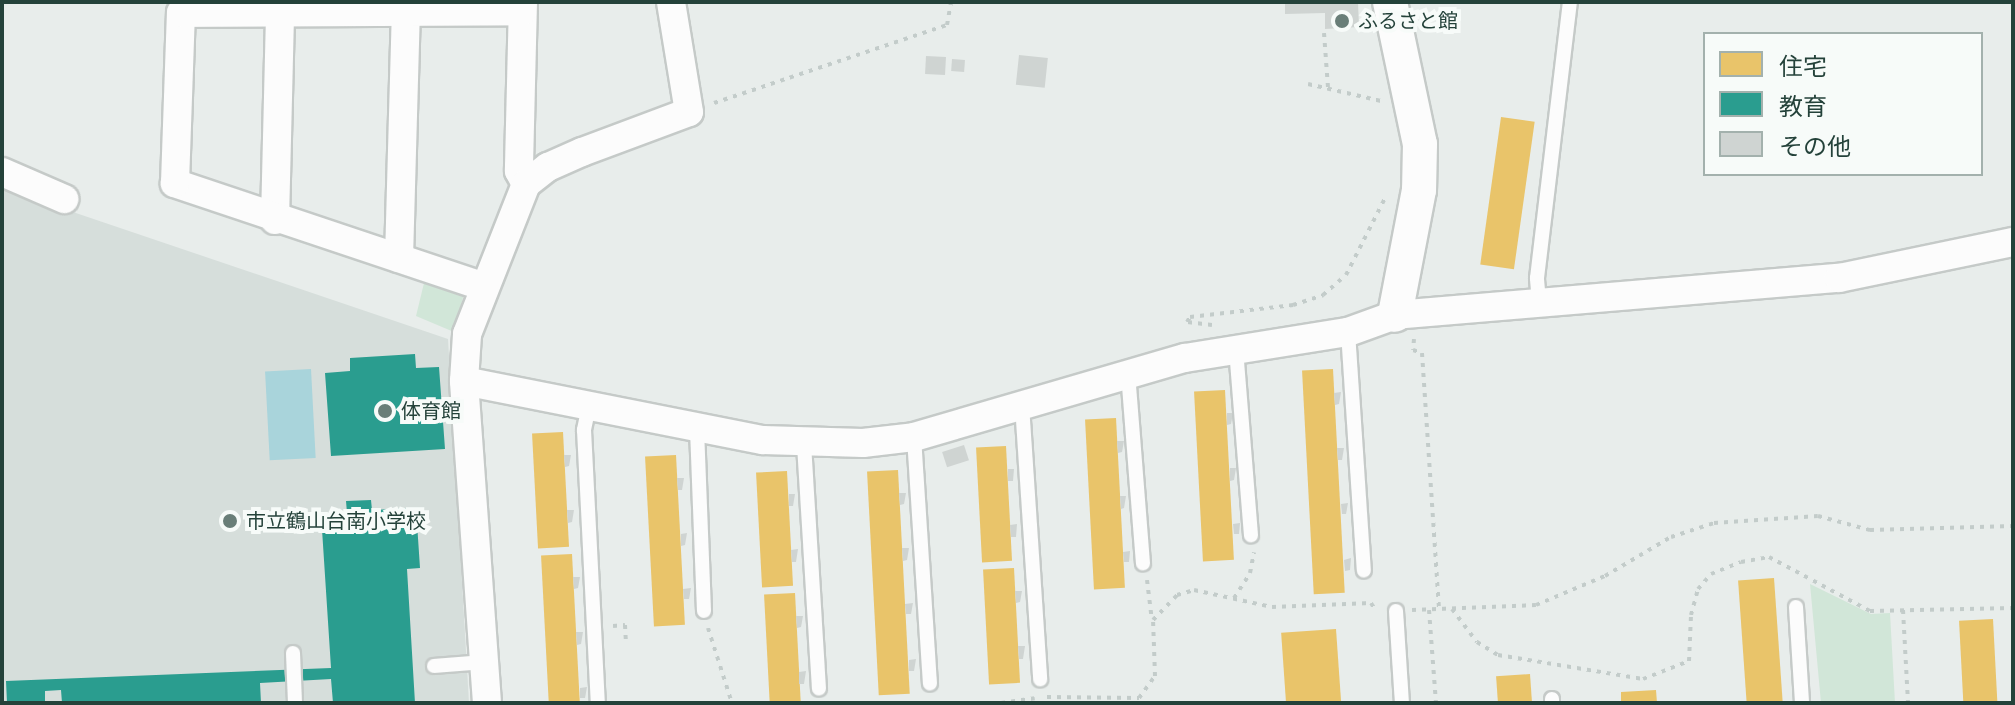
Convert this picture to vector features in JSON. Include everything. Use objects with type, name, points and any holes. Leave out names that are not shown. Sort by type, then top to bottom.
[{"type":"street","points":[[487,703],[464,381],[467,334],[482,286],[526,184],[548,167],[689,112],[671,2]]},
{"type":"street","points":[[1390,2],[1420,144],[1419,190],[1405,322]]},
{"type":"street","points":[[482,286],[275,220],[175,183],[181,13],[406,12],[522,7],[519,171],[526,184]]},
{"type":"street","points":[[275,220],[280,12]]},
{"type":"street","points":[[399,258],[406,12]]},
{"type":"street","points":[[2,172],[64,199]]},
{"type":"street","points":[[464,381],[697,429],[804,444],[914,437],[1128,373],[1236,349],[1539,302],[1839,278],[2013,242]]},
{"type":"lane","points":[[1539,302],[1537,278],[1570,2]]},
{"type":"lane","points":[[1348,332],[1364,570]]},
{"type":"lane","points":[[1236,349],[1251,535]]},
{"type":"lane","points":[[1128,373],[1143,563]]},
{"type":"lane","points":[[1022,405],[1040,679]]},
{"type":"lane","points":[[589,406],[584,430],[598,703]]},
{"type":"lane","points":[[697,429],[704,611]]},
{"type":"lane","points":[[914,437],[930,683]]},
{"type":"lane","points":[[804,444],[819,689]]},
{"type":"lane","points":[[1796,607],[1802,703]]},
{"type":"lane","points":[[1396,611],[1402,703]]},
{"type":"lane","points":[[293,653],[295,703]]},
{"type":"lane","points":[[434,666],[484,662]]},
{"type":"path","points":[[689,112],[947,25],[951,2]]},
{"type":"path","points":[[1324,33],[1328,88]]},
{"type":"path","points":[[1308,84],[1412,108]]},
{"type":"path","points":[[1220,325],[1187,322],[1190,317],[1293,305],[1323,295],[1346,275],[1387,194]]},
{"type":"path","points":[[1405,322],[1413,350],[1422,353],[1439,609]]},
{"type":"path","points":[[1153,620],[1177,595],[1194,590],[1272,607],[1371,603],[1377,612],[1536,605],[1605,576],[1671,537],[1714,523],[1818,516],[1870,530],[2013,526]]},
{"type":"path","points":[[1234,598],[1254,558],[1251,535]]},
{"type":"path","points":[[1452,609],[1477,642],[1498,655],[1643,679],[1689,661],[1691,615],[1698,589],[1711,574],[1741,562],[1769,557],[1870,611],[2013,608]]},
{"type":"path","points":[[1001,703],[1054,697],[1139,698],[1155,676],[1153,620],[1143,563]]},
{"type":"path","points":[[1902,608],[1908,703]]},
{"type":"path","points":[[1429,610],[1436,703]]},
{"type":"path","points":[[704,611],[732,703]]},
{"type":"path","points":[[594,626],[625,625],[626,645]]},
{"type":"shaded area","name":"市立鶴山台南小学校","points":[[2,188],[448,339],[469,703],[2,703]]},
{"type":"green space","points":[[425,279],[465,290],[454,332],[416,316]]},
{"type":"green space","points":[[1810,584],[1871,614],[1890,613],[1895,703],[1821,703]]},
{"type":"water","points":[[311,369],[316,458],[270,460],[265,371]]},
{"type":"building: 住宅","points":[[1501,117],[1535,122],[1514,269],[1480,265]]},
{"type":"building: 住宅","points":[[1333,369],[1345,593],[1314,594],[1302,371]]},
{"type":"building: 住宅","points":[[1225,390],[1234,560],[1203,561],[1194,392]]},
{"type":"building: 住宅","points":[[1116,418],[1125,588],[1094,589],[1085,420]]},
{"type":"building: 住宅","points":[[563,432],[569,547],[538,548],[532,434]]},
{"type":"building: 住宅","points":[[1006,446],[1012,561],[982,562],[976,448]]},
{"type":"building: 住宅","points":[[676,455],[685,625],[654,626],[645,457]]},
{"type":"building: 住宅","points":[[898,470],[910,694],[879,695],[867,472]]},
{"type":"building: 住宅","points":[[787,471],[793,586],[762,587],[756,473]]},
{"type":"building: 住宅","points":[[572,554],[580,703],[549,703],[541,556]]},
{"type":"building: 住宅","points":[[1014,568],[1020,683],[989,684],[983,570]]},
{"type":"building: 住宅","points":[[1774,578],[1783,703],[1747,703],[1738,581]]},
{"type":"building: 住宅","points":[[795,593],[801,703],[770,703],[764,595]]},
{"type":"building: 住宅","points":[[1993,619],[1997,703],[1963,703],[1959,621]]},
{"type":"building: 住宅","points":[[1336,629],[1341,703],[1286,703],[1281,633]]},
{"type":"building: 住宅","points":[[1530,674],[1532,703],[1498,703],[1496,676]]},
{"type":"building: 住宅","points":[[1656,690],[1657,703],[1621,703],[1621,692]]},
{"type":"building: 教育","name":"体育館","points":[[415,354],[416,368],[439,367],[445,449],[331,456],[325,373],[350,371],[350,358]]},
{"type":"building: 教育","points":[[371,500],[372,510],[416,508],[420,568],[407,569],[415,703],[333,703],[331,679],[260,683],[261,703],[62,703],[61,690],[45,691],[45,703],[7,703],[6,681],[331,668],[321,514],[347,513],[346,501]]},
{"type":"building: その他","name":"ふるさと館","points":[[1285,2],[1358,2],[1359,27],[1325,29],[1325,13],[1285,14]]},
{"type":"building: その他","points":[[1019,55],[1048,58],[1045,88],[1016,85]]},
{"type":"building: その他","points":[[926,56],[946,57],[945,75],[925,74]]},
{"type":"building: その他","points":[[952,59],[965,60],[964,72],[951,71]]},
{"type":"building: その他","points":[[1341,392],[1339,404],[1335,405],[1334,393]]},
{"type":"building: その他","points":[[1227,413],[1233,413],[1231,424],[1227,425]]},
{"type":"building: その他","points":[[1117,441],[1124,441],[1122,452],[1118,453]]},
{"type":"building: その他","points":[[964,445],[969,460],[947,467],[942,452]]},
{"type":"building: その他","points":[[1337,448],[1344,448],[1342,460],[1338,460]]},
{"type":"building: その他","points":[[564,455],[571,455],[569,466],[565,467]]},
{"type":"building: その他","points":[[1230,468],[1236,468],[1234,480],[1230,481]]},
{"type":"building: その他","points":[[1008,469],[1014,469],[1013,481],[1008,481]]},
{"type":"building: その他","points":[[677,478],[684,478],[682,490],[678,490]]},
{"type":"building: その他","points":[[899,493],[906,493],[904,504],[900,505]]},
{"type":"building: その他","points":[[789,494],[795,494],[793,506],[789,506]]},
{"type":"building: その他","points":[[1120,496],[1126,496],[1124,508],[1121,509]]},
{"type":"building: その他","points":[[1348,503],[1346,514],[1342,514],[1341,504]]},
{"type":"building: その他","points":[[567,510],[574,510],[572,522],[568,523]]},
{"type":"building: その他","points":[[1240,523],[1239,534],[1234,534],[1233,524]]},
{"type":"building: その他","points":[[1017,524],[1016,537],[1011,537],[1010,525]]},
{"type":"building: その他","points":[[687,533],[685,545],[681,546],[681,534]]},
{"type":"building: その他","points":[[902,548],[909,548],[907,560],[903,561]]},
{"type":"building: その他","points":[[798,549],[796,562],[792,562],[791,550]]},
{"type":"building: その他","points":[[1130,551],[1129,562],[1124,562],[1123,552]]},
{"type":"building: その他","points":[[1351,558],[1350,570],[1345,571],[1344,560]]},
{"type":"building: その他","points":[[573,577],[580,577],[578,588],[574,589]]},
{"type":"building: その他","points":[[691,588],[689,599],[684,599],[683,589]]},
{"type":"building: その他","points":[[1015,591],[1022,591],[1020,602],[1016,603]]},
{"type":"building: その他","points":[[913,603],[911,614],[906,614],[905,604]]},
{"type":"building: その他","points":[[796,616],[803,616],[801,627],[797,628]]},
{"type":"building: その他","points":[[576,632],[583,632],[581,644],[577,645]]},
{"type":"building: その他","points":[[1018,646],[1025,646],[1023,659],[1019,659]]},
{"type":"building: その他","points":[[916,659],[914,671],[909,671],[909,660]]},
{"type":"building: その他","points":[[806,671],[804,684],[799,684],[799,672]]},
{"type":"building: その他","points":[[587,687],[585,698],[580,698],[580,688]]},
{"type":"place","name":"ふるさと館","points":[[1342,21]]},
{"type":"place","name":"体育館","points":[[385,411]]},
{"type":"place","name":"市立鶴山台南小学校","points":[[230,521]]}]
